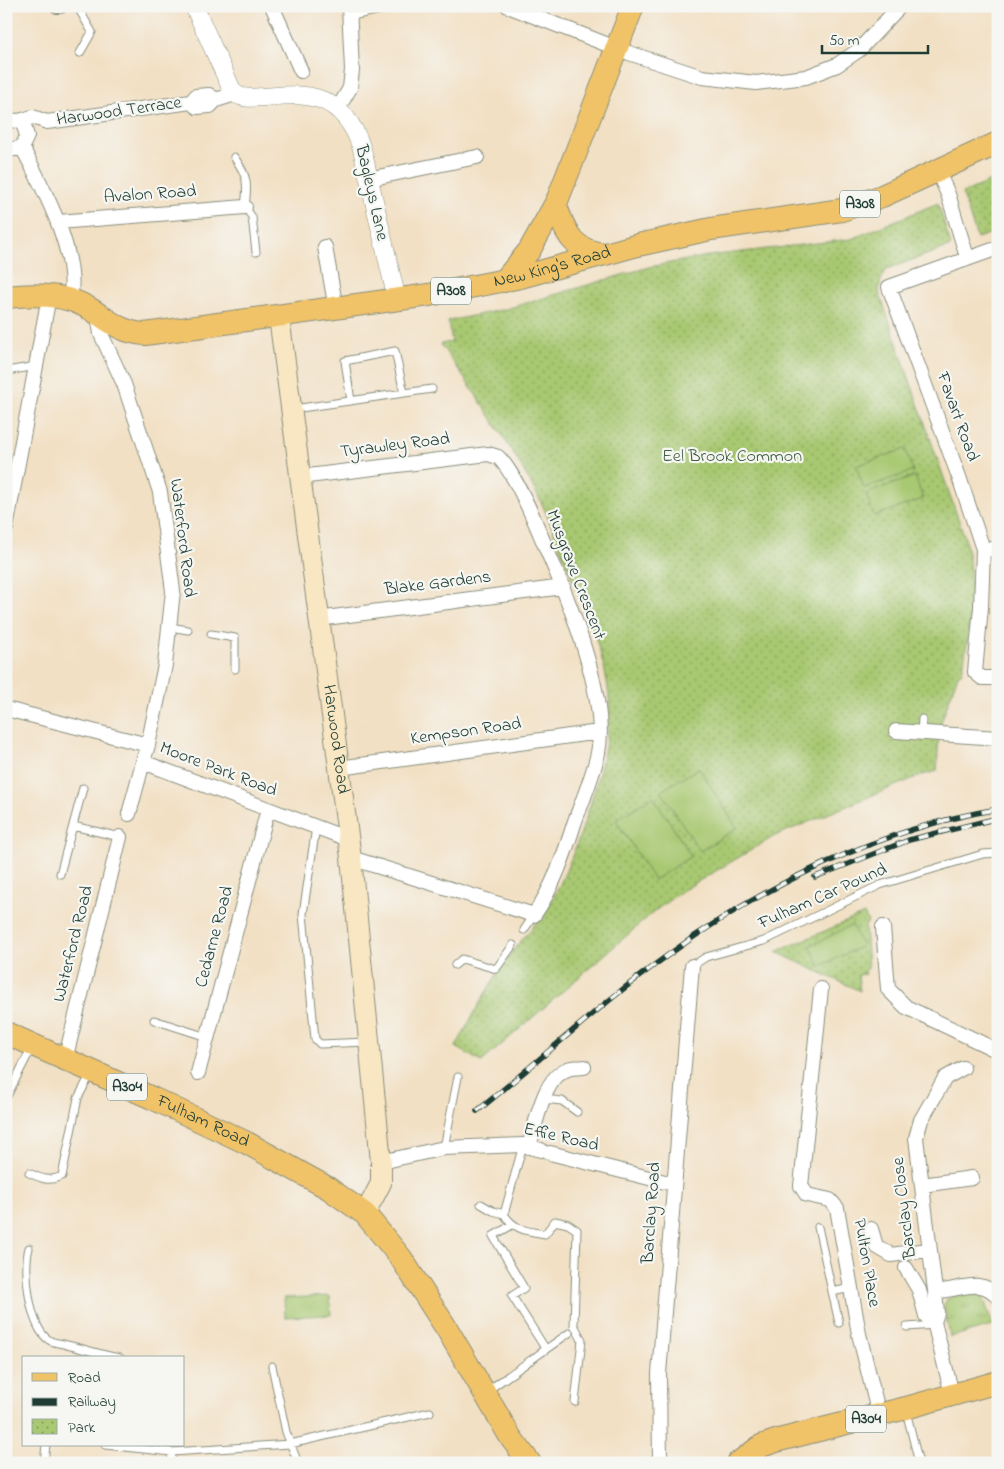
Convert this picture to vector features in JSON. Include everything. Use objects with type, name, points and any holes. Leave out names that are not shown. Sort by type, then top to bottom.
[{"type":"main road","points":[[504,281],[529,251],[557,205],[633,6]]},
{"type":"main road","name":"New King's Road","points":[[98,315],[122,330],[145,334],[397,300],[504,281],[711,229],[842,210],[882,196],[998,143]]},
{"type":"main road","points":[[557,205],[565,230],[578,246],[584,250],[606,254]]},
{"type":"main road","points":[[552,268],[550,245],[557,205]]},
{"type":"main road","points":[[6,297],[59,298]]},
{"type":"main road","name":"A308","points":[[59,298],[98,315]]},
{"type":"main road","name":"Harwood Road","points":[[279,317],[351,858],[381,1183],[365,1214]]},
{"type":"main road","name":"Fulham Road","points":[[6,1033],[247,1143],[328,1188],[365,1214]]},
{"type":"main road","name":"A304","points":[[365,1214],[395,1249],[428,1299],[511,1438],[530,1463]]},
{"type":"main road","name":"A304","points":[[738,1463],[761,1446],[998,1382]]},
{"type":"street","points":[[194,6],[235,94]]},
{"type":"street","points":[[272,6],[301,71]]},
{"type":"street","points":[[337,110],[350,88],[352,70],[350,10],[383,6]]},
{"type":"street","points":[[508,6],[617,48],[702,77],[756,83],[806,77],[837,65],[859,50],[900,6]]},
{"type":"street","name":"Harwood Terrace","points":[[17,124],[42,128],[47,122],[191,102],[196,96],[201,95],[209,95],[216,100],[235,94],[247,99],[299,94],[316,97],[337,110]]},
{"type":"street","name":"Bagleys Lane","points":[[337,110],[348,120],[357,133],[397,300]]},
{"type":"street","points":[[6,151],[22,147],[25,142],[17,124]]},
{"type":"street","points":[[6,526],[38,366],[59,298],[73,286],[70,264],[58,222],[22,147]]},
{"type":"street","points":[[368,179],[477,157]]},
{"type":"street","points":[[937,170],[948,194],[967,257],[998,248]]},
{"type":"street","name":"Avalon Road","points":[[58,222],[245,207]]},
{"type":"street","points":[[325,247],[336,309]]},
{"type":"street","name":"Favart Road","points":[[967,257],[890,287],[959,477],[983,550],[976,674],[982,678],[998,678]]},
{"type":"street","name":"Waterford Road","points":[[98,315],[101,334],[124,384],[160,492],[173,591],[165,665],[148,745]]},
{"type":"street","name":"Tyrawley Road","points":[[300,477],[488,454],[495,455]]},
{"type":"street","name":"Musgrave Crescent","points":[[495,455],[501,460],[531,513],[563,587],[584,649],[596,702],[599,732],[598,752],[568,843],[542,903],[534,915]]},
{"type":"street","points":[[983,550],[998,549]]},
{"type":"street","name":"Blake Gardens","points":[[318,619],[563,587]]},
{"type":"street","name":"Moore Park Road","points":[[6,710],[148,745],[143,762],[268,810],[348,838]]},
{"type":"street","name":"Kempson Road","points":[[339,768],[599,732]]},
{"type":"street","points":[[896,732],[998,738]]},
{"type":"street","points":[[129,814],[143,762]]},
{"type":"street","name":"Cedarne Road","points":[[198,1073],[268,810]]},
{"type":"street","name":"Waterford Road","points":[[65,1060],[120,837]]},
{"type":"street","points":[[351,858],[534,915]]},
{"type":"street","points":[[883,927],[888,988],[906,1007],[998,1051]]},
{"type":"street","name":"Barclay Road","points":[[660,1463],[659,1374],[692,966]]},
{"type":"street","name":"Pulton Place","points":[[820,989],[801,1186],[807,1195],[830,1200],[837,1208],[859,1334],[879,1415]]},
{"type":"street","points":[[536,1149],[543,1099],[551,1082],[568,1068],[584,1067]]},
{"type":"street","name":"Barclay Close","points":[[934,1324],[937,1313],[935,1292],[928,1250],[916,1138],[921,1120],[945,1078],[963,1068]]},
{"type":"street","name":"Effie Road","points":[[380,1162],[444,1148],[536,1149],[673,1184]]},
{"type":"street","points":[[922,1185],[972,1178]]},
{"type":"street","points":[[871,1229],[876,1246],[891,1255],[928,1250]]},
{"type":"street","points":[[906,1268],[919,1290],[926,1316],[934,1324],[952,1394]]},
{"type":"street","points":[[935,1292],[946,1292],[979,1284],[992,1291],[998,1298]]},
{"type":"lane","points":[[78,6],[92,32],[80,53]]},
{"type":"lane","points":[[234,157],[244,171],[248,186],[245,207],[252,217],[256,252]]},
{"type":"lane","points":[[351,400],[345,361],[395,352],[404,394]]},
{"type":"lane","points":[[6,371],[38,366]]},
{"type":"lane","points":[[290,410],[432,389]]},
{"type":"lane","points":[[170,627],[188,630]]},
{"type":"lane","points":[[211,634],[234,638],[235,669]]},
{"type":"lane","points":[[921,733],[922,719]]},
{"type":"lane","points":[[60,874],[83,788]]},
{"type":"lane","points":[[73,826],[120,837]]},
{"type":"lane","points":[[316,827],[303,914],[315,1039],[320,1044],[367,1042]]},
{"type":"lane","name":"Fulham Car Pound","points":[[692,966],[706,957],[764,941],[880,885],[983,854],[998,853]]},
{"type":"lane","points":[[524,930],[534,915]]},
{"type":"lane","points":[[455,964],[462,960],[496,969],[513,945]]},
{"type":"lane","points":[[154,1020],[207,1037]]},
{"type":"lane","points":[[6,1098],[33,1046]]},
{"type":"lane","points":[[29,1173],[43,1180],[61,1179],[78,1098],[92,1072]]},
{"type":"lane","points":[[444,1148],[458,1077]]},
{"type":"lane","points":[[543,1099],[562,1102],[577,1112]]},
{"type":"lane","points":[[504,1214],[536,1149]]},
{"type":"lane","points":[[481,1204],[504,1214],[517,1229],[545,1234],[555,1221],[568,1224],[577,1230],[574,1325],[582,1340],[575,1402]]},
{"type":"lane","points":[[6,1209],[8,1210],[6,1217]]},
{"type":"lane","points":[[512,1225],[493,1236],[524,1288],[512,1296],[545,1348]]},
{"type":"lane","points":[[818,1227],[839,1323]]},
{"type":"lane","points":[[28,1248],[26,1269],[31,1305],[41,1332],[49,1340],[84,1351],[112,1356]]},
{"type":"lane","points":[[832,1292],[852,1288]]},
{"type":"lane","points":[[907,1327],[934,1324]]},
{"type":"lane","points":[[484,1392],[569,1333]]},
{"type":"lane","points":[[272,1366],[290,1444],[298,1463]]},
{"type":"lane","points":[[906,1408],[919,1463]]},
{"type":"lane","points":[[115,1446],[172,1452],[290,1444],[430,1412]]},
{"type":"lane","points":[[44,1463],[46,1446]]},
{"type":"lane","points":[[171,1463],[172,1452]]},
{"type":"green space","points":[[998,178],[998,231],[977,238],[962,193]]},
{"type":"green space","name":"Eel Brook Common","points":[[938,203],[951,246],[887,269],[881,280],[879,292],[965,538],[970,571],[971,605],[968,639],[962,672],[958,675],[939,728],[937,771],[919,776],[775,836],[682,891],[656,910],[481,1062],[456,1047],[497,975],[512,952],[547,909],[561,883],[581,831],[600,771],[606,743],[609,696],[596,638],[538,496],[491,418],[440,344],[452,342],[448,321],[506,309],[649,267],[708,256],[851,239]]},
{"type":"green space","points":[[905,449],[913,471],[864,488],[856,466]]},
{"type":"green space","points":[[915,476],[923,499],[874,516],[866,494]]},
{"type":"green space","points":[[699,768],[737,828],[700,851],[661,791]]},
{"type":"green space","points":[[653,796],[691,856],[654,880],[616,820]]},
{"type":"green space","points":[[864,914],[868,922],[865,926],[868,969],[865,969],[866,974],[858,975],[860,991],[776,952]]},
{"type":"green space","points":[[852,925],[862,946],[820,966],[810,946]]},
{"type":"green space","points":[[972,1289],[981,1291],[993,1326],[950,1337],[944,1305],[947,1299]]},
{"type":"green space","points":[[330,1296],[331,1315],[285,1317],[284,1298]]},
{"type":"railway","points":[[477,1111],[646,971],[745,904],[826,863],[869,845],[911,830],[998,809]]},
{"type":"railway","points":[[815,877],[909,840],[998,818]]}]
